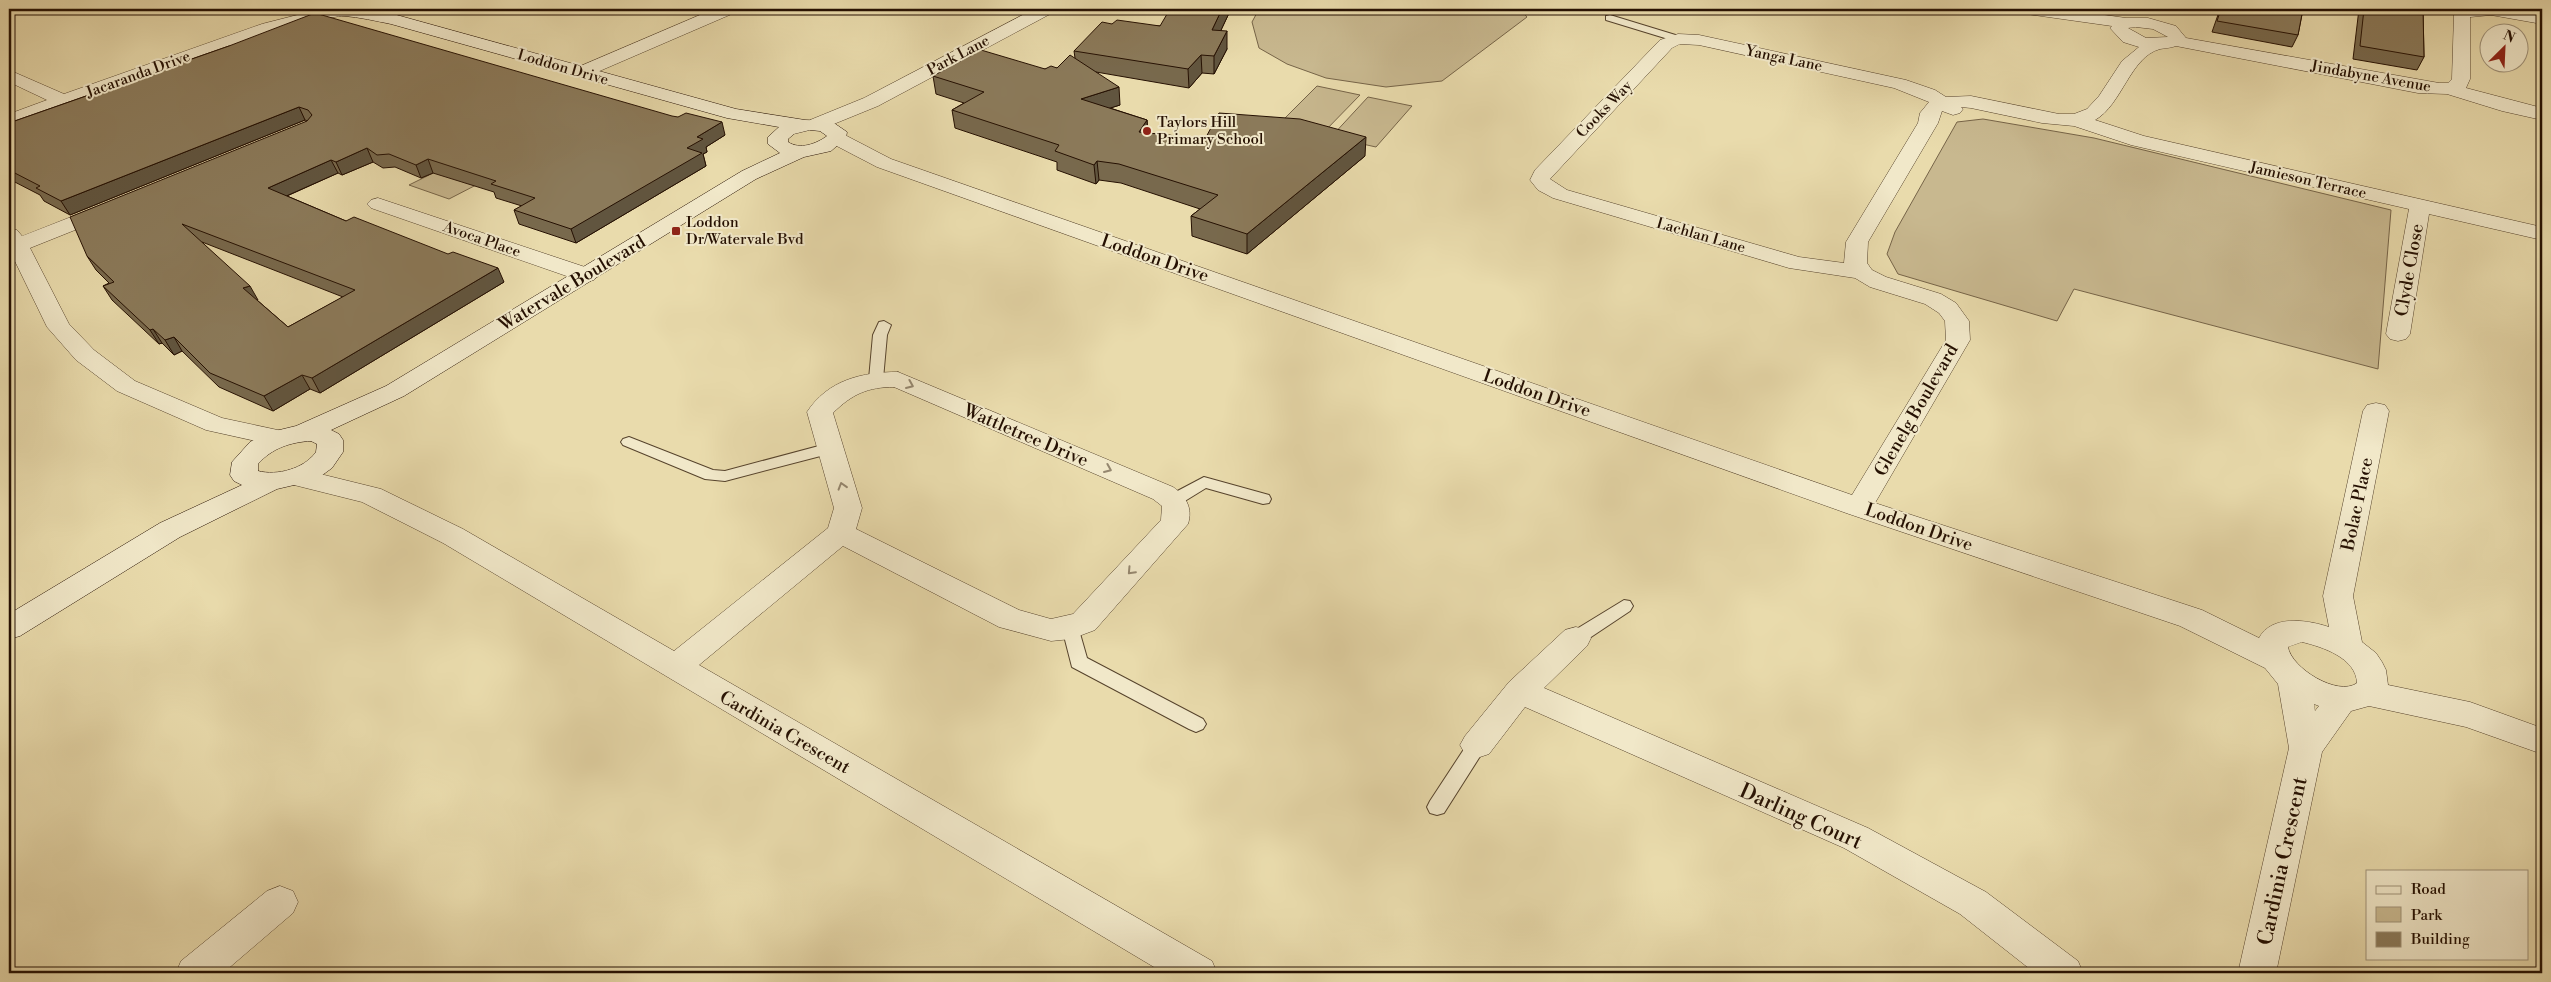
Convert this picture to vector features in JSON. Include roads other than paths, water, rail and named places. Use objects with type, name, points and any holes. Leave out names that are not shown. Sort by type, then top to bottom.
[{"type":"street","name":"Loddon Drive","points":[[372,9],[393,19]]},
{"type":"street","points":[[582,72],[728,9]]},
{"type":"street","name":"Park Lane","points":[[780,142],[787,130],[810,124],[871,102],[1046,9]]},
{"type":"street","points":[[2028,9],[2130,29],[2172,34]]},
{"type":"street","points":[[2130,29],[2160,9]]},
{"type":"street","points":[[2164,9],[2172,34]]},
{"type":"street","name":"Loddon Drive","points":[[313,10],[347,10],[393,19],[734,114],[830,126],[836,135],[884,163]]},
{"type":"street","name":"Jacaranda Drive","points":[[9,120],[268,28],[313,10]]},
{"type":"street","name":"Jindabyne Avenue","points":[[2172,34],[2252,54],[2418,87],[2447,88],[2459,85],[2461,79],[2462,14],[2470,11],[2484,10],[2542,20]]},
{"type":"street","points":[[2130,29],[2155,44]]},
{"type":"street","points":[[2129,64],[2130,29]]},
{"type":"street","points":[[1860,272],[1855,264],[1857,242],[1928,123],[1948,106],[1992,111],[2051,124],[2076,127],[2082,122],[2099,120],[2106,112],[2103,106],[2129,64],[2155,44],[2172,34]]},
{"type":"street","name":"Yanga Lane","points":[[1678,39],[1699,40],[1899,84],[1928,94],[1948,106]]},
{"type":"street","name":"Cooks Way","points":[[1544,186],[1540,180],[1542,174],[1666,44],[1678,39]]},
{"type":"street","points":[[9,75],[63,101]]},
{"type":"street","points":[[2447,88],[2509,107],[2542,114]]},
{"type":"street","name":"Park Lane","points":[[809,150],[836,135],[871,102]]},
{"type":"street","name":"Loddon Drive","points":[[734,114],[780,142],[809,150],[884,163],[1859,507],[2191,618],[2286,652]]},
{"type":"street","name":"Jamieson Terrace","points":[[2082,122],[2138,141],[2542,233]]},
{"type":"street","name":"Watervale Boulevard","points":[[749,176],[780,142]]},
{"type":"street","name":"Watervale Boulevard","points":[[247,461],[291,435],[395,391],[749,176],[809,150]]},
{"type":"street","name":"Lachlan Lane","points":[[1544,186],[1560,194],[1797,263],[1860,272]]},
{"type":"street","points":[[121,203],[13,240],[59,327],[85,355],[126,386],[215,424]]},
{"type":"street","name":"Avoca Place","points":[[378,204],[586,275]]},
{"type":"street","name":"Clyde Close","points":[[2398,334],[2420,205]]},
{"type":"street","name":"Glenelg Boulevard","points":[[1859,507],[1958,340],[1960,327],[1951,310],[1928,296],[1880,282],[1860,272]]},
{"type":"street","name":"Wattletree Drive","points":[[841,533],[848,508],[820,412],[838,393],[849,386],[876,379],[898,380],[1163,493],[1174,500]]},
{"type":"street","name":"Watervale Boulevard","points":[[283,480],[319,465],[329,452],[395,391]]},
{"type":"street","name":"Bolac Place","points":[[2357,676],[2338,596],[2376,411]]},
{"type":"street","name":"Cardinia Crescent","points":[[215,424],[291,435],[324,436],[330,440],[329,452],[371,495]]},
{"type":"street","name":"Cardinia Crescent","points":[[215,424],[247,461],[244,475],[250,479],[283,480],[371,495],[453,536],[1198,973]]},
{"type":"street","points":[[170,530],[247,461]]},
{"type":"street","points":[[9,628],[170,530],[283,480]]},
{"type":"street","points":[[675,667],[841,533],[1010,619],[1051,630],[1071,628],[1084,622],[1174,524],[1178,513],[1174,500]]},
{"type":"street","points":[[2286,652],[2338,596]]},
{"type":"street","points":[[1477,745],[1520,691],[1576,638]]},
{"type":"street","points":[[2286,652],[2333,640],[2357,676]]},
{"type":"street","points":[[2286,652],[2308,689],[2357,676],[2542,741]]},
{"type":"street","name":"Cardinia Crescent","points":[[2286,652],[2306,748]]},
{"type":"street","name":"Cardinia Crescent","points":[[2257,973],[2306,748],[2357,676]]},
{"type":"street","name":"Darling Court","points":[[1520,691],[1856,838],[1973,903],[2064,973]]},
{"type":"street","points":[[195,973],[280,902]]},
{"type":"lane","name":"Yanga Lane","points":[[1610,18],[1678,39]]},
{"type":"lane","points":[[876,379],[880,335],[884,325]]},
{"type":"lane","points":[[629,442],[711,475],[725,476],[830,448]]},
{"type":"lane","points":[[1174,500],[1204,482],[1263,500]]},
{"type":"lane","points":[[1576,638],[1624,606]]},
{"type":"lane","points":[[1071,628],[1079,662],[1196,724]]},
{"type":"lane","points":[[1437,807],[1477,745]]},
{"type":"place","name":"Taylors Hill Primary School","points":[[1147,131]]},
{"type":"place","name":"Loddon Dr/Watervale Bvd","points":[[676,231]]}]
